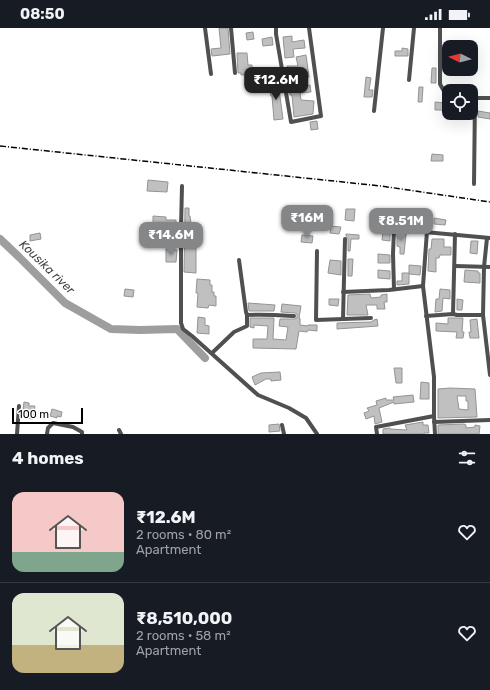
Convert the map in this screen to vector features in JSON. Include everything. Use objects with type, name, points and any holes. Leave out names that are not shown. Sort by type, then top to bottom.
[{"type":"street","points":[[205,28],[211,74]]},
{"type":"street","points":[[231,28],[235,73]]},
{"type":"street","points":[[276,28],[291,122],[322,116],[309,28]]},
{"type":"street","points":[[374,111],[383,28]]},
{"type":"street","points":[[409,80],[414,28]]},
{"type":"street","points":[[440,28],[440,84],[442,87]]},
{"type":"street","points":[[478,98],[490,98]]},
{"type":"street","points":[[473,120],[474,184]]},
{"type":"street","points":[[182,186],[181,324],[183,329],[258,395],[289,408],[306,418],[317,434]]},
{"type":"street","points":[[380,228],[427,231],[488,238],[484,267],[483,315],[490,375]]},
{"type":"street","points":[[394,228],[394,289]]},
{"type":"street","points":[[427,231],[423,286],[434,378],[435,434]]},
{"type":"street","points":[[453,314],[455,234]]},
{"type":"street","points":[[343,319],[345,239]]},
{"type":"street","points":[[317,251],[316,320],[371,318]]},
{"type":"street","points":[[212,353],[234,332],[247,326],[247,315],[239,260]]},
{"type":"street","points":[[454,266],[490,267]]},
{"type":"street","points":[[343,292],[423,286]]},
{"type":"street","points":[[247,315],[270,314],[274,316],[294,316]]},
{"type":"street","points":[[426,316],[453,314],[483,315]]},
{"type":"street","points":[[17,434],[19,406]]},
{"type":"street","points":[[377,434],[376,427],[434,416]]},
{"type":"street","points":[[434,422],[490,420]]},
{"type":"street","points":[[47,434],[48,428],[53,423],[73,427],[82,432],[82,434]]},
{"type":"street","points":[[282,425],[284,434]]},
{"type":"building","points":[[219,28],[228,28],[230,54],[212,56],[211,49],[221,48]]},
{"type":"building","points":[[253,32],[254,39],[247,40],[246,33]]},
{"type":"building","points":[[292,36],[292,42],[304,40],[305,48],[293,49],[294,57],[285,58],[283,37]]},
{"type":"building","points":[[272,37],[273,45],[263,46],[262,39]]},
{"type":"building","points":[[402,48],[408,49],[408,56],[395,56],[395,51],[402,51]]},
{"type":"building","points":[[237,53],[247,53],[248,65],[252,65],[252,68],[261,69],[260,74],[252,73],[241,75],[241,73],[238,73]]},
{"type":"building","points":[[306,55],[309,77],[298,79],[299,87],[310,85],[311,92],[300,93],[301,100],[314,101],[313,114],[294,117],[287,66],[298,66],[296,57]]},
{"type":"building","points":[[432,68],[436,68],[436,83],[431,83]]},
{"type":"building","points":[[366,77],[371,78],[369,90],[373,90],[372,97],[364,97]]},
{"type":"building","points":[[278,82],[283,119],[274,120],[272,96],[269,84]]},
{"type":"building","points":[[419,87],[423,87],[422,102],[418,102]]},
{"type":"building","points":[[435,102],[442,103],[442,110],[435,110]]},
{"type":"building","points":[[478,111],[490,113],[490,119],[478,117]]},
{"type":"building","points":[[317,121],[318,129],[311,130],[310,122]]},
{"type":"building","points":[[432,154],[443,155],[443,161],[431,161]]},
{"type":"building","points":[[148,180],[168,182],[167,192],[147,191]]},
{"type":"building","points":[[185,208],[189,208],[189,216],[191,223],[193,223],[192,235],[195,235],[196,243],[196,273],[184,272]]},
{"type":"building","points":[[346,209],[355,209],[354,221],[345,220]]},
{"type":"building","points":[[153,216],[166,217],[166,220],[176,220],[178,237],[165,236],[165,240],[148,239],[149,230],[153,230]]},
{"type":"building","points":[[434,218],[446,220],[445,225],[434,224]]},
{"type":"building","points":[[408,219],[423,220],[422,227],[407,226]]},
{"type":"building","points":[[331,226],[341,227],[339,234],[330,233]]},
{"type":"building","points":[[383,232],[390,232],[390,241],[382,240]]},
{"type":"building","points":[[40,233],[41,239],[30,241],[30,235]]},
{"type":"building","points":[[346,234],[359,235],[359,239],[351,239],[350,251],[348,251],[348,239]]},
{"type":"building","points":[[397,234],[406,234],[404,254],[400,254],[400,247],[397,246]]},
{"type":"building","points":[[302,235],[313,236],[312,243],[301,242]]},
{"type":"building","points":[[432,239],[444,239],[444,247],[451,247],[451,255],[440,255],[439,258],[436,258],[436,272],[428,271],[429,249],[431,249]]},
{"type":"building","points":[[471,241],[478,241],[477,254],[470,253]]},
{"type":"building","points":[[166,249],[177,250],[176,262],[166,262]]},
{"type":"building","points":[[378,254],[390,255],[390,263],[378,263]]},
{"type":"building","points":[[348,259],[353,259],[352,276],[348,276]]},
{"type":"building","points":[[330,260],[341,261],[341,275],[328,273]]},
{"type":"building","points":[[409,265],[421,266],[420,275],[409,274]]},
{"type":"building","points":[[378,270],[390,271],[390,279],[378,278]]},
{"type":"building","points":[[465,270],[478,271],[478,273],[480,273],[480,283],[464,282]]},
{"type":"building","points":[[402,273],[409,273],[409,284],[397,285],[397,281],[402,281]]},
{"type":"building","points":[[197,279],[210,280],[212,292],[214,292],[214,296],[216,296],[216,306],[209,305],[208,308],[197,307]]},
{"type":"building","points":[[125,289],[134,290],[133,297],[124,296]]},
{"type":"building","points":[[440,289],[450,290],[450,299],[443,298],[442,311],[435,312],[436,299],[439,299]]},
{"type":"building","points":[[370,294],[371,298],[381,297],[381,295],[387,294],[387,302],[384,302],[385,309],[377,309],[377,305],[366,305],[368,315],[347,315],[348,295]]},
{"type":"building","points":[[329,299],[339,299],[338,306],[329,305]]},
{"type":"building","points":[[457,299],[463,300],[462,310],[457,310]]},
{"type":"building","points":[[248,303],[275,305],[274,311],[249,311]]},
{"type":"building","points":[[282,304],[301,306],[299,318],[300,325],[317,325],[317,331],[299,331],[296,349],[253,348],[253,339],[267,339],[268,326],[254,325],[254,328],[250,327],[250,318],[274,318],[273,339],[286,340],[288,327],[279,326],[280,319],[294,319],[297,318],[297,314],[281,312]]},
{"type":"building","points":[[198,317],[205,318],[205,325],[209,326],[209,334],[197,333]]},
{"type":"building","points":[[448,318],[463,318],[463,338],[456,338],[457,332],[436,331],[436,323],[448,324]]},
{"type":"building","points":[[377,319],[378,326],[337,329],[337,323],[371,322]]},
{"type":"building","points":[[477,319],[479,338],[470,338],[470,320]]},
{"type":"building","points":[[394,368],[402,368],[402,383],[396,383]]},
{"type":"building","points":[[280,372],[281,380],[271,381],[271,379],[266,379],[255,385],[252,377],[261,373]]},
{"type":"building","points":[[421,382],[429,383],[429,399],[420,399]]},
{"type":"building","points":[[438,389],[475,389],[477,417],[438,418]],"holes":[[[457,396],[466,396],[466,401],[468,401],[468,410],[459,409]]]},
{"type":"building","points":[[413,395],[414,402],[394,404],[394,402],[379,408],[382,422],[375,424],[374,416],[366,419],[364,413],[369,411],[367,408],[377,405],[376,401],[386,398],[386,400],[394,400],[393,397]]},
{"type":"building","points":[[24,402],[29,403],[29,406],[35,406],[33,419],[22,417]]},
{"type":"building","points":[[52,409],[62,412],[61,417],[57,416],[57,418],[50,416]]},
{"type":"building","points":[[423,422],[423,425],[428,425],[429,433],[383,434],[383,429],[390,428],[407,430],[405,425]]},
{"type":"building","points":[[279,424],[280,431],[269,432],[269,425]]},
{"type":"building","points":[[438,425],[466,425],[466,428],[475,427],[475,425],[480,426],[479,434],[438,434]]},
{"type":"waterway","name":"Kousika river","points":[[0,239],[65,303],[111,329],[177,329],[205,358]]},
{"type":"railway","points":[[0,146],[381,186],[490,202]]}]
